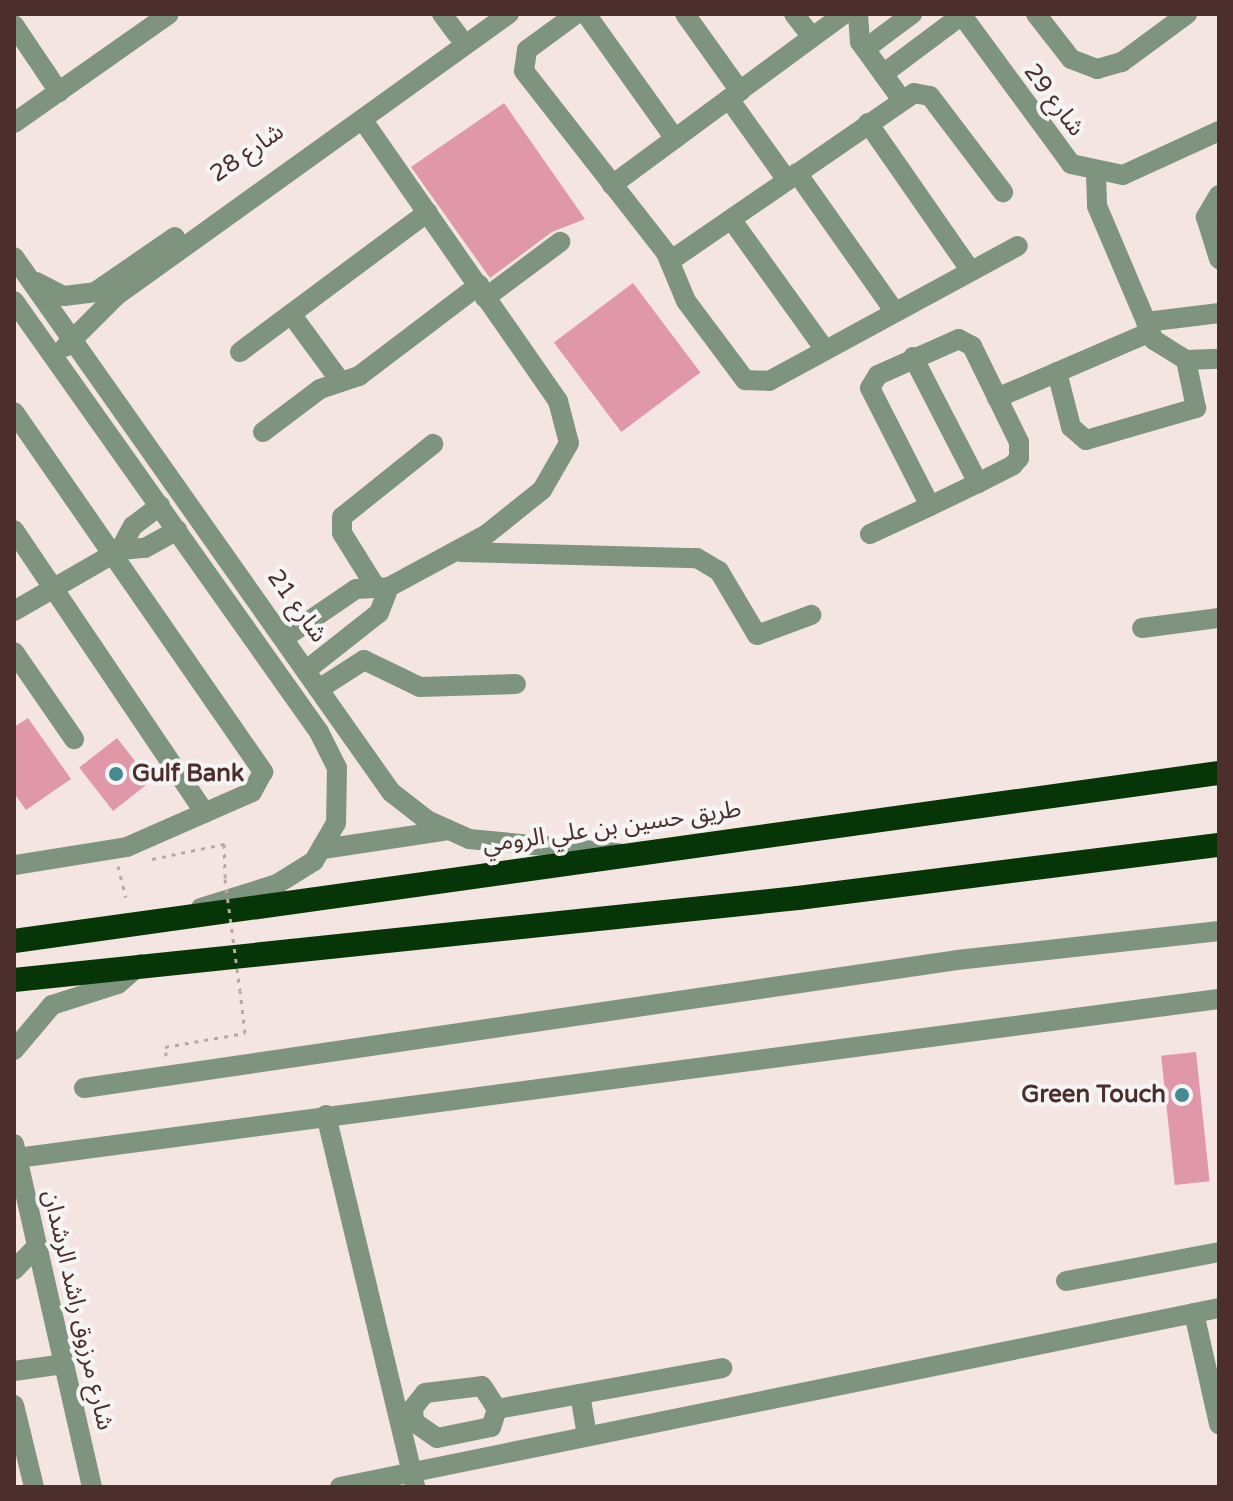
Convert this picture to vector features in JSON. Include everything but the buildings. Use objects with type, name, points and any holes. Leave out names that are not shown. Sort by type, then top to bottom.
[{"type":"highway","name":"طريق حسين بن علي الرومي","points":[[14,941],[158,926],[618,853],[1219,773]]},
{"type":"highway","points":[[14,980],[142,963],[798,898],[1219,845]]},
{"type":"street","points":[[14,123],[169,14]]},
{"type":"street","points":[[442,14],[458,35]]},
{"type":"street","name":"شارع 28","points":[[29,278],[64,296],[104,287],[487,14]]},
{"type":"street","name":"شارع 28","points":[[55,358],[116,296],[509,14]]},
{"type":"street","points":[[576,14],[527,50],[524,71],[670,261],[686,301],[745,380],[763,383],[1018,246]]},
{"type":"street","points":[[586,14],[675,139]]},
{"type":"street","points":[[685,14],[734,95],[895,312]]},
{"type":"street","points":[[794,14],[812,37]]},
{"type":"street","points":[[612,185],[844,14]]},
{"type":"street","points":[[858,14],[865,49],[902,100]]},
{"type":"street","points":[[865,49],[912,14]]},
{"type":"street","points":[[883,74],[962,14]]},
{"type":"street","name":"شارع 29","points":[[962,14],[1051,145],[1096,174]]},
{"type":"street","points":[[1036,14],[1071,59],[1097,69],[1122,62],[1187,14]]},
{"type":"street","points":[[14,25],[59,92]]},
{"type":"street","points":[[670,261],[902,100],[930,96],[1003,192]]},
{"type":"street","points":[[287,636],[356,589],[382,587],[461,552],[542,490],[569,443],[558,401],[362,119]]},
{"type":"street","points":[[868,123],[971,271]]},
{"type":"street","points":[[1057,372],[1071,427],[1086,440],[1196,408],[1186,360],[1148,327],[1097,206],[1096,174],[1148,167],[1219,131]]},
{"type":"street","points":[[1219,195],[1206,217],[1219,259]]},
{"type":"street","points":[[240,352],[428,212]]},
{"type":"street","points":[[731,219],[825,350]]},
{"type":"street","points":[[263,432],[560,242]]},
{"type":"street","name":"شارع 21","points":[[14,257],[287,636],[391,792],[448,831],[492,844],[618,853]]},
{"type":"street","points":[[14,301],[319,732],[340,781],[336,823],[323,849],[290,879],[158,926]]},
{"type":"street","points":[[997,398],[1148,327],[1219,313]]},
{"type":"street","points":[[291,314],[341,382]]},
{"type":"street","points":[[870,534],[930,506],[978,483],[1021,453],[997,398],[965,341],[947,340],[878,375],[870,393],[930,506]]},
{"type":"street","points":[[913,357],[978,483]]},
{"type":"street","points":[[1186,360],[1219,359]]},
{"type":"street","points":[[14,412],[117,552],[261,764],[252,792],[205,813],[99,855],[14,865]]},
{"type":"street","points":[[309,668],[379,613],[382,587],[342,533],[342,517],[433,444]]},
{"type":"street","points":[[117,552],[133,526],[160,506]]},
{"type":"street","points":[[14,530],[205,813]]},
{"type":"street","points":[[16,607],[117,552],[145,548],[177,530]]},
{"type":"street","points":[[461,552],[697,558],[719,571],[757,635],[811,615]]},
{"type":"street","points":[[1142,628],[1219,618]]},
{"type":"street","points":[[14,652],[74,739]]},
{"type":"street","points":[[322,687],[364,660],[420,687],[516,684]]},
{"type":"street","points":[[319,732],[335,731],[340,715]]},
{"type":"street","points":[[323,849],[448,831]]},
{"type":"street","points":[[84,1088],[957,960],[1219,931]]},
{"type":"street","points":[[14,1050],[52,1005],[118,984],[142,963]]},
{"type":"street","points":[[16,1151],[326,1115],[1219,999]]},
{"type":"street","points":[[326,1115],[413,1479]]},
{"type":"street","name":"شارع مرزوق راشد الرشدان","points":[[16,1151],[92,1487]]},
{"type":"street","points":[[14,1270],[36,1247]]},
{"type":"street","points":[[1066,1281],[1219,1252]]},
{"type":"street","points":[[340,1487],[413,1479],[587,1436],[1219,1308]]},
{"type":"street","points":[[1194,1313],[1219,1424]]},
{"type":"street","points":[[14,1371],[64,1364]]},
{"type":"street","points":[[497,1409],[722,1368]]},
{"type":"street","points":[[580,1394],[587,1436]]},
{"type":"street","points":[[14,1405],[34,1487]]},
{"type":"path","points":[[147,860],[224,844],[225,879],[245,1033],[165,1047]]},
{"type":"path","points":[[126,897],[118,865],[132,863]]},
{"type":"place","name":"Gulf Bank","points":[[116,774]]},
{"type":"place","name":"Green Touch","points":[[1182,1095]]}]
